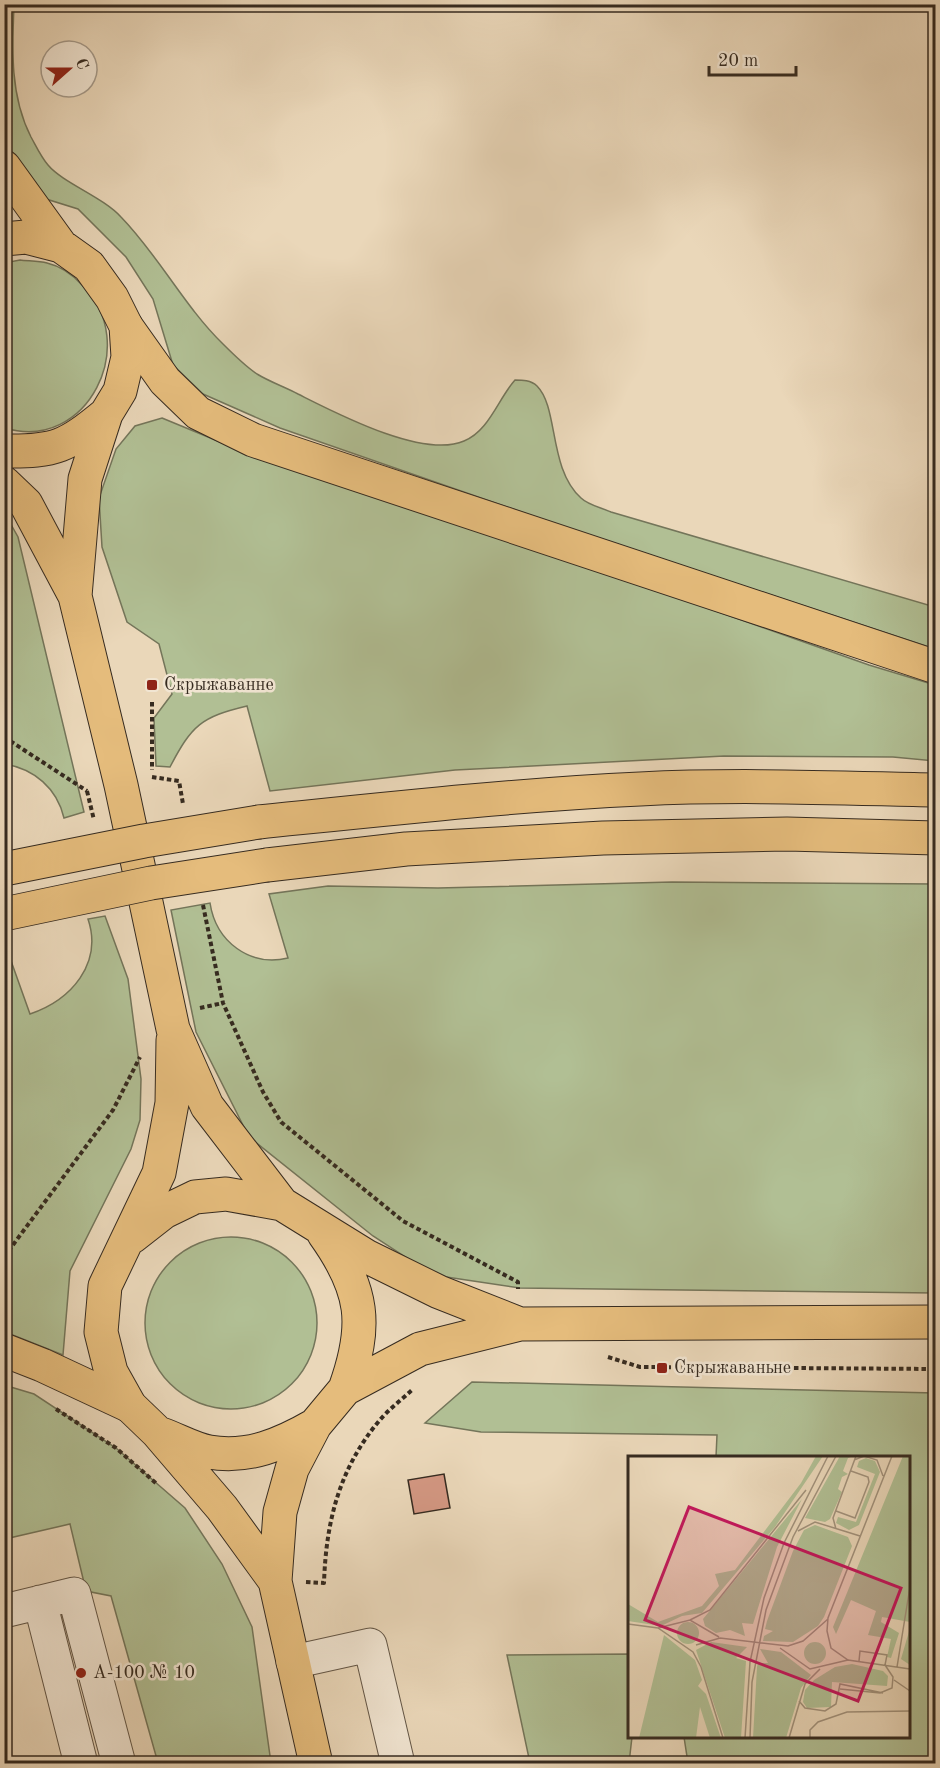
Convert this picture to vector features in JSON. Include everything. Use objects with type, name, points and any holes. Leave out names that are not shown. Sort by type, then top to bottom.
[{"type":"main road","points":[[4,167],[61,246],[89,266],[112,298],[126,326],[165,381],[198,413],[253,440],[936,667]]},
{"type":"main road","points":[[4,239],[26,237],[61,246]]},
{"type":"main road","points":[[75,596],[85,479],[106,414],[120,392],[128,357],[126,326]]},
{"type":"main road","points":[[4,451],[38,452],[74,440],[106,414]]},
{"type":"main road","points":[[4,483],[26,504],[75,596],[136,782],[171,1023],[172,1103],[159,1173],[105,1286],[101,1332],[111,1372],[130,1406],[157,1432],[222,1508],[275,1581]]},
{"type":"main road","points":[[4,869],[144,841],[259,822],[487,798],[641,789],[747,786],[936,790]]},
{"type":"main road","points":[[4,914],[151,883],[267,865],[406,849],[603,837],[787,834],[936,838]]},
{"type":"main road","points":[[171,1023],[207,1106],[282,1204]]},
{"type":"main road","points":[[128,1240],[164,1212],[195,1197],[226,1194],[282,1204],[366,1256],[439,1292],[520,1324]]},
{"type":"main road","points":[[316,1764],[275,1581],[280,1512],[292,1469],[315,1425],[345,1389],[358,1352],[358,1298],[344,1261],[318,1225]]},
{"type":"main road","points":[[345,1389],[420,1349],[520,1324],[936,1322]]},
{"type":"main road","points":[[4,1350],[130,1406]]},
{"type":"main road","points":[[157,1432],[209,1452],[250,1453],[285,1442],[315,1425]]},
{"type":"lane","points":[[4,1611],[74,1594],[119,1764]]},
{"type":"lane","points":[[40,1602],[81,1764]]},
{"type":"lane","points":[[293,1662],[370,1645],[398,1764]]},
{"type":"path","points":[[136,782],[152,702]]},
{"type":"path","points":[[4,737],[87,791],[136,782],[179,781],[186,816]]},
{"type":"path","points":[[202,898],[223,1004],[263,1092],[281,1122],[403,1221],[518,1282],[520,1324]]},
{"type":"path","points":[[171,1023],[223,1004]]},
{"type":"path","points":[[4,1257],[113,1110],[143,1051]]},
{"type":"path","points":[[604,1357],[615,1358],[640,1368],[936,1369]]},
{"type":"path","points":[[275,1581],[324,1583],[325,1541],[344,1473],[379,1421],[420,1384]]},
{"type":"path","points":[[52,1406],[116,1448],[159,1486]]},
{"type":"green space","points":[[4,5],[14,5],[13,56],[19,105],[31,137],[43,159],[63,178],[104,203],[121,217],[209,329],[235,356],[257,374],[334,412],[380,431],[426,444],[447,445],[464,441],[480,430],[515,380],[532,383],[544,396],[549,409],[563,471],[584,500],[611,512],[935,607],[935,649],[579,532],[280,428],[203,394],[173,365],[153,299],[126,257],[78,209],[43,198],[5,142]]},
{"type":"green space","points":[[20,260],[52,264],[75,278],[99,309],[107,335],[106,362],[97,388],[81,409],[60,424],[34,431],[5,428],[4,263]]},
{"type":"green space","points":[[162,418],[254,456],[425,508],[869,665],[935,685],[935,761],[893,757],[724,756],[455,770],[270,791],[247,706],[208,719],[192,732],[170,767],[156,766],[154,718],[172,694],[159,644],[127,622],[102,547],[99,498],[116,449],[135,426]]},
{"type":"green space","points":[[4,512],[18,537],[84,812],[64,818],[56,798],[43,782],[25,770],[5,764]]},
{"type":"green space","points":[[672,882],[935,884],[935,1293],[520,1288],[433,1275],[373,1236],[249,1137],[196,1032],[171,910],[210,903],[219,929],[227,940],[248,955],[274,960],[288,958],[269,894],[328,886],[438,888]]},
{"type":"green space","points":[[105,916],[128,979],[141,1079],[140,1120],[131,1149],[70,1271],[63,1355],[5,1332],[5,944],[30,1014],[58,1000],[80,978],[91,951],[88,919]]},
{"type":"green space","points":[[231,1237],[248,1238],[264,1243],[279,1251],[292,1262],[303,1275],[311,1290],[316,1306],[316,1340],[311,1356],[303,1371],[292,1384],[279,1395],[264,1403],[248,1408],[231,1409],[214,1408],[198,1403],[183,1395],[170,1384],[159,1371],[151,1356],[146,1340],[145,1323],[146,1306],[151,1290],[159,1275],[170,1262],[183,1251],[198,1243],[214,1238]]},
{"type":"green space","points":[[472,1382],[935,1393],[935,1763],[688,1763],[684,1738],[910,1738],[910,1456],[716,1456],[717,1435],[481,1432],[425,1423]]},
{"type":"green space","points":[[4,1385],[34,1394],[116,1448],[185,1508],[222,1564],[252,1627],[271,1763],[158,1763],[111,1596],[86,1591],[70,1524],[5,1539]]},
{"type":"green space","points":[[628,1654],[628,1738],[632,1738],[629,1763],[530,1763],[507,1655]]},
{"type":"building","points":[[444,1474],[450,1508],[414,1514],[408,1480]]},
{"type":"place","name":"Скрыжаванне","points":[[152,685]]},
{"type":"place","name":"Скрыжаваньне","points":[[662,1368]]},
{"type":"place","name":"А-100 № 10","points":[[81,1673]]}]
